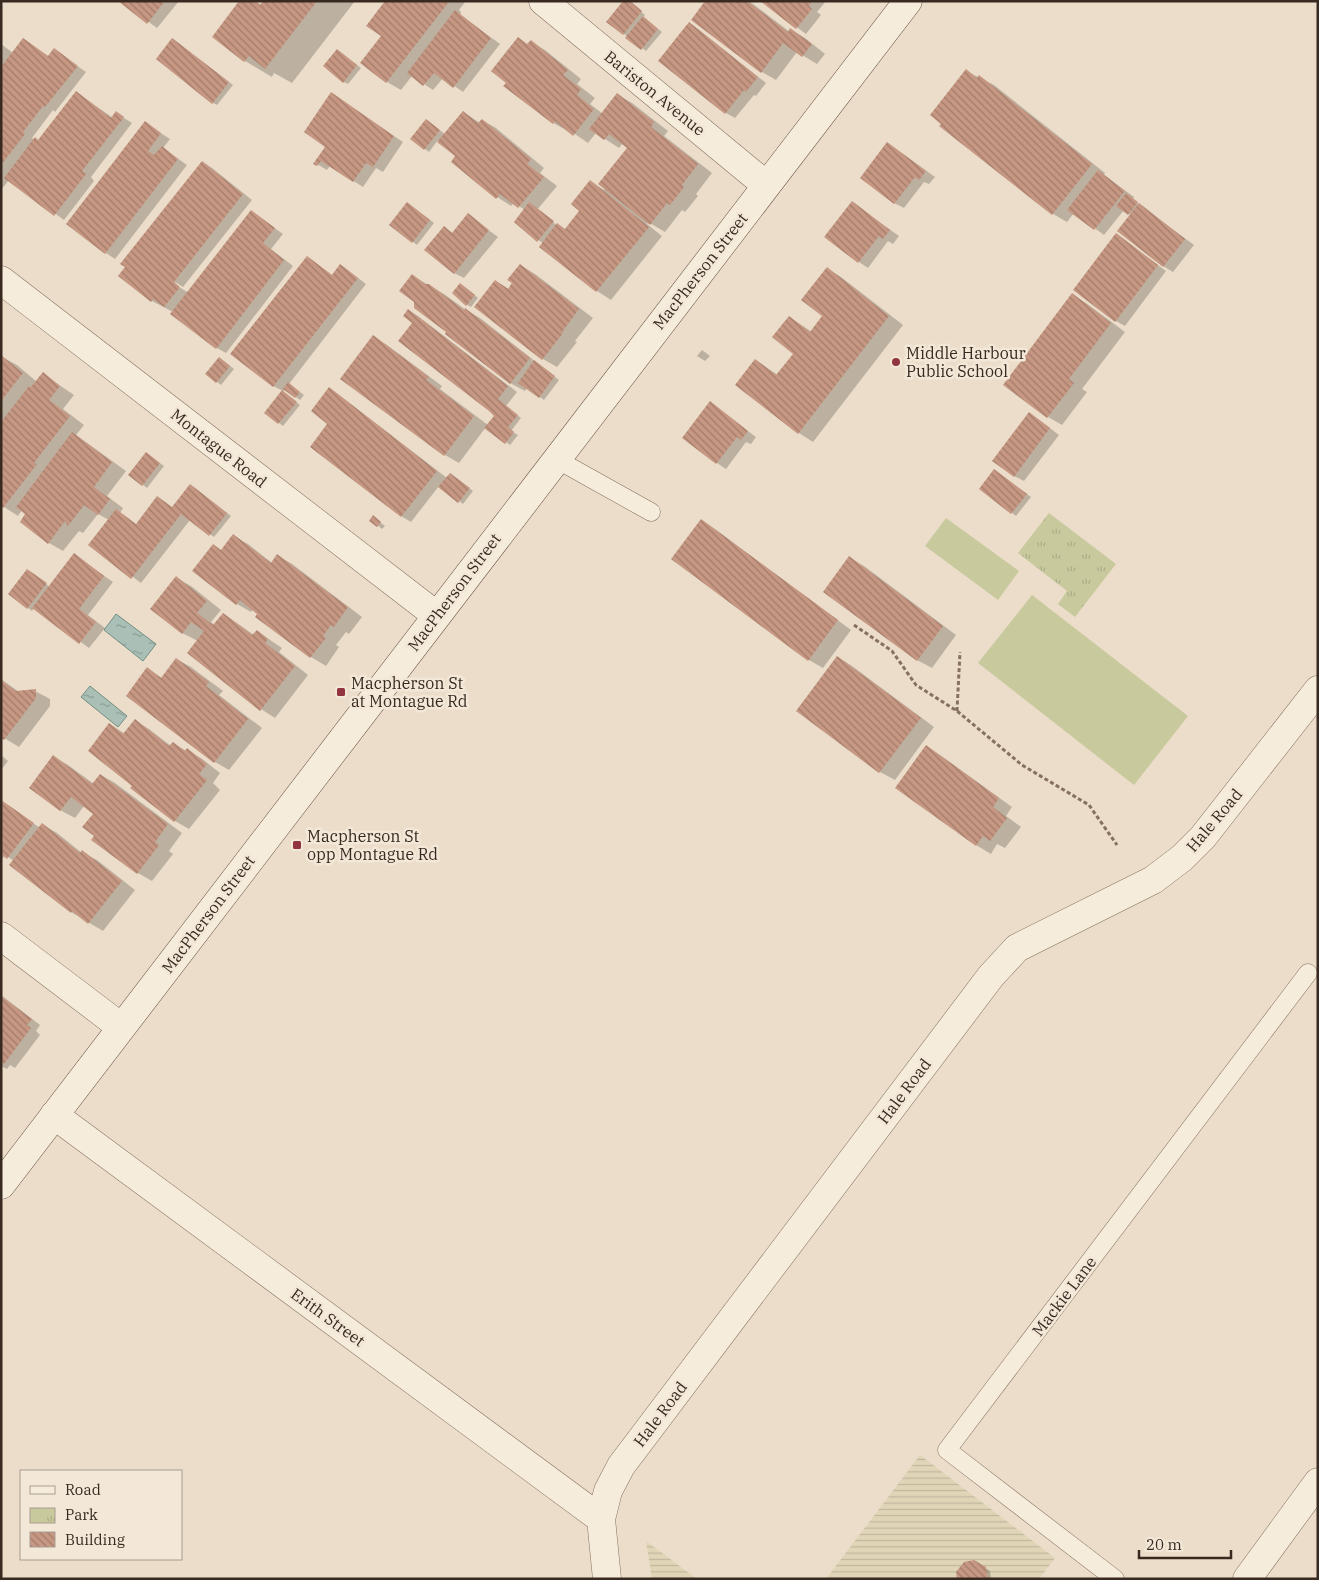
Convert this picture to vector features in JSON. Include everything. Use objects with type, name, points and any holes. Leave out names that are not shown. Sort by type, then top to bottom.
[{"type":"street","name":"Bariston Avenue","points":[[543,1],[766,185]]},
{"type":"street","name":"MacPherson Street","points":[[1,1185],[908,1]]},
{"type":"street","name":"Montague Road","points":[[1,280],[436,615]]},
{"type":"street","name":"Hale Road","points":[[607,1579],[601,1519],[608,1491],[621,1466],[991,976],[1017,948],[1153,880],[1182,858],[1203,837],[1318,690]]},
{"type":"street","points":[[1,936],[121,1027]]},
{"type":"street","name":"Erith Street","points":[[54,1115],[601,1519]]},
{"type":"street","points":[[1247,1579],[1318,1482]]},
{"type":"lane","points":[[556,459],[651,512]]},
{"type":"lane","name":"Mackie Lane","points":[[1114,1579],[947,1450],[1308,973]]},
{"type":"path","points":[[854,625],[892,651],[916,685],[957,711],[1022,765],[1089,806],[1117,845]]},
{"type":"path","points":[[957,711],[960,652]]},
{"type":"shaded area","points":[[920,1455],[1055,1558],[1039,1579],[826,1579]]},
{"type":"shaded area","points":[[646,1541],[697,1579],[652,1579]]},
{"type":"green space","points":[[1049,513],[1116,564],[1075,617],[1058,604],[1067,591],[1018,553]]},
{"type":"green space","points":[[946,518],[1019,571],[998,600],[925,546]]},
{"type":"green space","points":[[1032,595],[1188,716],[1134,785],[978,663]]},
{"type":"water","points":[[116,614],[156,644],[143,661],[104,630]]},
{"type":"water","points":[[90,686],[127,716],[118,727],[81,697]]},
{"type":"building","points":[[118,1],[165,1],[147,24]]},
{"type":"building","points":[[239,1],[255,1],[260,5],[263,1],[317,1],[265,69],[249,56],[244,62],[212,37]]},
{"type":"building","points":[[385,1],[445,1],[448,3],[386,83],[360,63],[381,36],[366,26]]},
{"type":"building","points":[[623,1],[630,1],[642,11],[623,35],[606,22]]},
{"type":"building","points":[[705,1],[747,1],[788,32],[790,28],[812,44],[802,57],[783,43],[761,73],[691,20]]},
{"type":"building","points":[[760,1],[812,1],[809,6],[812,9],[796,29]]},
{"type":"building","points":[[455,10],[491,38],[453,88],[434,73],[423,86],[407,73]]},
{"type":"building","points":[[643,16],[658,29],[641,50],[625,38]]},
{"type":"building","points":[[689,22],[758,77],[746,92],[744,90],[725,114],[658,61]]},
{"type":"building","points":[[518,37],[527,44],[531,40],[568,70],[563,75],[581,89],[577,95],[594,109],[573,136],[555,121],[553,124],[503,86],[506,83],[491,71]]},
{"type":"building","points":[[23,38],[48,56],[54,48],[78,66],[45,107],[43,106],[23,132],[25,134],[1,165],[1,67]]},
{"type":"building","points":[[172,38],[229,82],[212,104],[156,59]]},
{"type":"building","points":[[337,49],[357,65],[343,83],[323,66]]},
{"type":"building","points":[[966,69],[977,78],[979,75],[1092,164],[1052,215],[939,126],[941,124],[930,115]]},
{"type":"building","points":[[76,91],[111,118],[116,111],[124,117],[82,171],[86,174],[54,216],[4,178],[35,137],[38,140]]},
{"type":"building","points":[[331,92],[394,136],[373,167],[366,163],[353,182],[321,161],[317,166],[313,164],[325,147],[304,132]]},
{"type":"building","points":[[617,93],[654,122],[651,127],[698,164],[670,205],[667,203],[650,225],[598,184],[627,148],[609,134],[604,140],[589,129]]},
{"type":"building","points":[[463,111],[478,123],[482,119],[531,159],[527,164],[544,177],[518,208],[500,194],[496,199],[451,162],[455,156],[437,142]]},
{"type":"building","points":[[426,119],[440,130],[424,150],[410,139]]},
{"type":"building","points":[[145,121],[161,133],[148,151],[154,155],[162,146],[178,159],[105,254],[66,224]]},
{"type":"building","points":[[887,142],[926,171],[919,180],[915,177],[894,204],[860,178]]},
{"type":"building","points":[[202,161],[243,194],[174,282],[180,287],[164,307],[153,299],[151,302],[118,276],[125,267],[120,264]]},
{"type":"building","points":[[1098,170],[1125,191],[1094,230],[1067,210]]},
{"type":"building","points":[[590,180],[649,227],[596,292],[539,247],[557,223],[565,229],[579,211],[571,204]]},
{"type":"building","points":[[1126,193],[1138,202],[1128,215],[1116,206]]},
{"type":"building","points":[[852,201],[890,230],[883,239],[879,236],[858,263],[824,237]]},
{"type":"building","points":[[407,202],[430,220],[412,243],[389,225]]},
{"type":"building","points":[[529,202],[554,221],[537,242],[514,222]]},
{"type":"building","points":[[1139,203],[1185,239],[1163,267],[1117,231]]},
{"type":"building","points":[[251,210],[275,228],[263,243],[284,260],[216,349],[170,314]]},
{"type":"building","points":[[468,213],[489,230],[454,274],[424,250],[444,226],[452,233]]},
{"type":"building","points":[[1116,233],[1158,265],[1115,322],[1073,290]]},
{"type":"building","points":[[307,256],[332,275],[340,264],[358,278],[273,387],[230,354]]},
{"type":"building","points":[[520,264],[579,309],[542,360],[474,307],[495,280],[508,289],[512,283],[507,280]]},
{"type":"building","points":[[827,267],[889,316],[798,434],[735,385],[755,359],[776,375],[793,354],[772,337],[789,316],[810,332],[822,316],[801,300]]},
{"type":"building","points":[[412,274],[464,310],[465,308],[530,358],[510,384],[414,308],[414,302],[399,291]]},
{"type":"building","points":[[460,283],[475,295],[466,306],[452,293]]},
{"type":"building","points":[[1072,293],[1111,323],[1069,379],[1074,383],[1047,418],[1003,385]]},
{"type":"building","points":[[408,309],[508,386],[498,399],[518,415],[508,427],[514,432],[505,444],[484,428],[494,416],[489,411],[398,341],[412,323],[403,316]]},
{"type":"building","points":[[373,335],[429,377],[426,380],[474,416],[444,456],[340,379]]},
{"type":"building","points":[[1,355],[23,373],[1,401]]},
{"type":"building","points":[[219,357],[230,366],[216,383],[205,374]]},
{"type":"building","points":[[534,360],[555,376],[539,398],[518,383]]},
{"type":"building","points":[[43,372],[60,386],[49,400],[70,416],[34,463],[37,464],[3,508],[1,507],[1,422],[29,386],[31,387]]},
{"type":"building","points":[[288,382],[300,392],[295,398],[283,389]]},
{"type":"building","points":[[329,387],[437,471],[401,517],[310,447],[327,424],[311,411]]},
{"type":"building","points":[[282,390],[297,402],[278,424],[264,413]]},
{"type":"building","points":[[710,401],[748,431],[741,440],[737,437],[716,464],[682,438]]},
{"type":"building","points":[[1029,412],[1050,428],[1014,477],[992,461]]},
{"type":"building","points":[[72,432],[112,462],[94,487],[110,499],[98,515],[84,505],[68,526],[65,521],[48,544],[20,522],[25,514],[16,507]]},
{"type":"building","points":[[146,452],[160,463],[142,486],[128,475]]},
{"type":"building","points":[[994,469],[1027,494],[1011,514],[979,489]]},
{"type":"building","points":[[450,473],[470,488],[458,503],[438,487]]},
{"type":"building","points":[[190,484],[227,513],[209,536],[181,514],[131,579],[88,545],[116,509],[136,524],[157,496],[172,507]]},
{"type":"building","points":[[373,515],[381,522],[377,527],[369,521]]},
{"type":"building","points":[[701,519],[838,620],[808,661],[671,559]]},
{"type":"building","points":[[233,534],[271,563],[277,554],[348,607],[334,627],[331,625],[323,636],[326,638],[310,658],[255,617],[257,614],[240,600],[236,605],[192,571],[213,544],[221,550]]},
{"type":"building","points":[[74,553],[104,576],[79,609],[96,622],[79,644],[32,608]]},
{"type":"building","points":[[849,556],[943,626],[917,661],[823,592]]},
{"type":"building","points":[[27,569],[47,583],[27,609],[8,594]]},
{"type":"building","points":[[176,576],[207,601],[197,613],[213,625],[223,613],[252,635],[257,630],[268,639],[265,643],[295,666],[260,711],[187,653],[204,631],[191,622],[182,634],[150,609]]},
{"type":"building","points":[[837,656],[921,718],[879,773],[796,711]]},
{"type":"building","points":[[176,658],[209,682],[206,686],[248,719],[214,763],[126,696],[147,667],[161,678]]},
{"type":"building","points":[[1,680],[16,691],[36,689],[36,698],[4,740],[1,738]]},
{"type":"building","points":[[135,719],[169,746],[173,742],[185,751],[187,748],[207,764],[199,774],[207,780],[174,822],[130,788],[132,786],[88,751],[109,723],[123,734]]},
{"type":"building","points":[[926,745],[999,798],[993,807],[1007,818],[990,841],[983,836],[976,846],[895,788]]},
{"type":"building","points":[[53,755],[92,784],[100,774],[168,824],[155,842],[159,845],[137,874],[91,840],[94,836],[82,827],[93,814],[71,797],[60,811],[29,788]]},
{"type":"building","points":[[1,800],[34,823],[7,859],[1,854]]},
{"type":"building","points":[[42,823],[80,853],[82,850],[122,881],[88,924],[9,865]]},
{"type":"building","points":[[1,996],[32,1019],[27,1025],[31,1028],[4,1064],[1,1061]]},
{"type":"building","points":[[974,1560],[986,1567],[988,1579],[957,1579],[956,1572],[964,1562]]},
{"type":"place","name":"Middle Harbour Public School","points":[[896,362]]},
{"type":"place","name":"Macpherson St at Montague Rd","points":[[341,692]]},
{"type":"place","name":"Macpherson St opp Montague Rd","points":[[297,845]]}]
